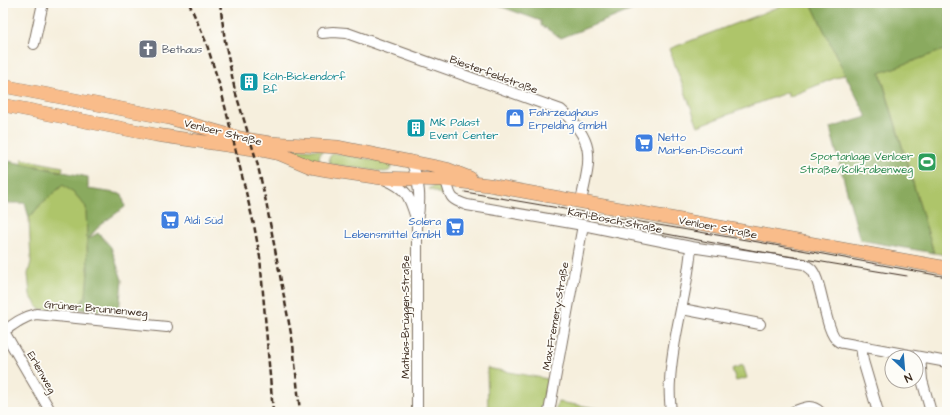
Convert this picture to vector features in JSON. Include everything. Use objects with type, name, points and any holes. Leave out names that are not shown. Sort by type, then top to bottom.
[{"type":"main road","name":"Venloer Straße","points":[[3,86],[168,118],[240,138],[270,143],[338,147],[411,161],[447,169],[489,185]]},
{"type":"main road","name":"Venloer Straße","points":[[3,105],[149,133],[261,150],[280,154],[311,167],[327,170],[381,178],[446,180],[489,185],[947,268]]},
{"type":"main road","points":[[327,170],[323,163],[323,158],[330,149],[338,147]]},
{"type":"main road","points":[[381,178],[397,169],[396,162],[393,158]]},
{"type":"street","points":[[34,44],[43,3]]},
{"type":"street","name":"Biesterfeldstraße","points":[[322,34],[333,32],[347,34],[561,110],[574,122],[584,137],[588,151],[588,167],[581,201]]},
{"type":"street","name":"Mathias-Brüggen-Straße","points":[[411,161],[418,180],[420,191],[420,209],[417,222],[417,412]]},
{"type":"street","name":"Mathias-Brüggen-Straße","points":[[381,178],[394,183],[404,190],[412,202],[417,222]]},
{"type":"street","name":"Karl-Bosch-Straße","points":[[446,180],[454,200],[467,205],[583,225],[691,247],[804,264],[812,270],[816,278],[834,337],[837,341],[844,344],[884,350]]},
{"type":"street","name":"Max-Fremery-Straße","points":[[549,412],[583,225]]},
{"type":"street","points":[[671,412],[670,380],[691,247]]},
{"type":"street","points":[[682,309],[760,324]]},
{"type":"street","name":"Grüner Brunnenweg","points":[[3,331],[20,320],[36,314],[167,327]]},
{"type":"street","name":"Erlenweg","points":[[3,331],[7,346],[51,412]]},
{"type":"street","points":[[861,346],[862,361],[878,412]]},
{"type":"street","name":"Karl-Bosch-Straße","points":[[924,358],[947,362]]},
{"type":"street","points":[[924,387],[931,412]]},
{"type":"street","points":[[793,412],[808,406],[816,408],[820,412]]},
{"type":"green space","points":[[491,3],[650,3],[561,38],[541,25],[541,21]]},
{"type":"green space","points":[[789,3],[811,3],[845,74],[788,97],[788,92],[698,126],[669,49]]},
{"type":"green space","points":[[811,3],[947,3],[947,49],[880,73],[934,253],[860,240],[830,128],[867,117]]},
{"type":"green space","name":"Sportanlage Venloer Straße/Kolkrabenweg","points":[[947,49],[947,255],[934,253],[880,72]]},
{"type":"green space","points":[[272,148],[323,150],[320,154],[318,163]]},
{"type":"green space","points":[[335,153],[392,163],[392,167],[389,171],[384,172],[330,164],[329,158]]},
{"type":"green space","points":[[22,159],[63,167],[62,171],[21,163]]},
{"type":"green space","points":[[3,160],[88,177],[88,189],[122,194],[125,207],[100,225],[88,239],[98,233],[111,247],[122,280],[119,312],[76,309],[86,296],[88,272],[86,207],[76,195],[63,185],[42,203],[29,218],[25,203],[4,203]]},
{"type":"green space","points":[[442,184],[446,191],[445,196],[429,189],[433,186]]},
{"type":"green space","points":[[63,185],[76,195],[86,206],[88,272],[86,296],[76,309],[39,309],[30,295],[28,274],[31,262],[29,218],[42,203]]},
{"type":"green space","points":[[743,365],[747,378],[736,381],[732,369]]},
{"type":"green space","points":[[487,368],[548,379],[541,412],[488,412]]},
{"type":"green space","points":[[558,402],[603,409],[607,412],[555,412]]},
{"type":"tram line","points":[[465,192],[758,242],[947,277]]},
{"type":"tram line","points":[[619,225],[756,251],[907,276]]},
{"type":"railway","points":[[189,3],[206,42],[221,90],[254,225],[260,257],[273,412]]},
{"type":"railway","points":[[220,3],[225,41],[235,91],[257,162],[266,202],[293,344],[300,412]]},
{"type":"place","name":"Bethaus","points":[[148,49]]},
{"type":"place","name":"Köln-Bickendorf Bf","points":[[249,82]]},
{"type":"place","name":"Fahrzeughaus Erpelding GmbH","points":[[515,118]]},
{"type":"place","name":"MK Palast Event Center","points":[[416,128]]},
{"type":"place","name":"Netto Marken-Discount","points":[[644,143]]},
{"type":"place","name":"Sportanlage Venloer Straße/Kolkrabenweg","points":[[927,162]]},
{"type":"place","name":"Aldi Süd","points":[[170,220]]},
{"type":"place","name":"Solera Lebensmittel GmbH","points":[[455,227]]}]
